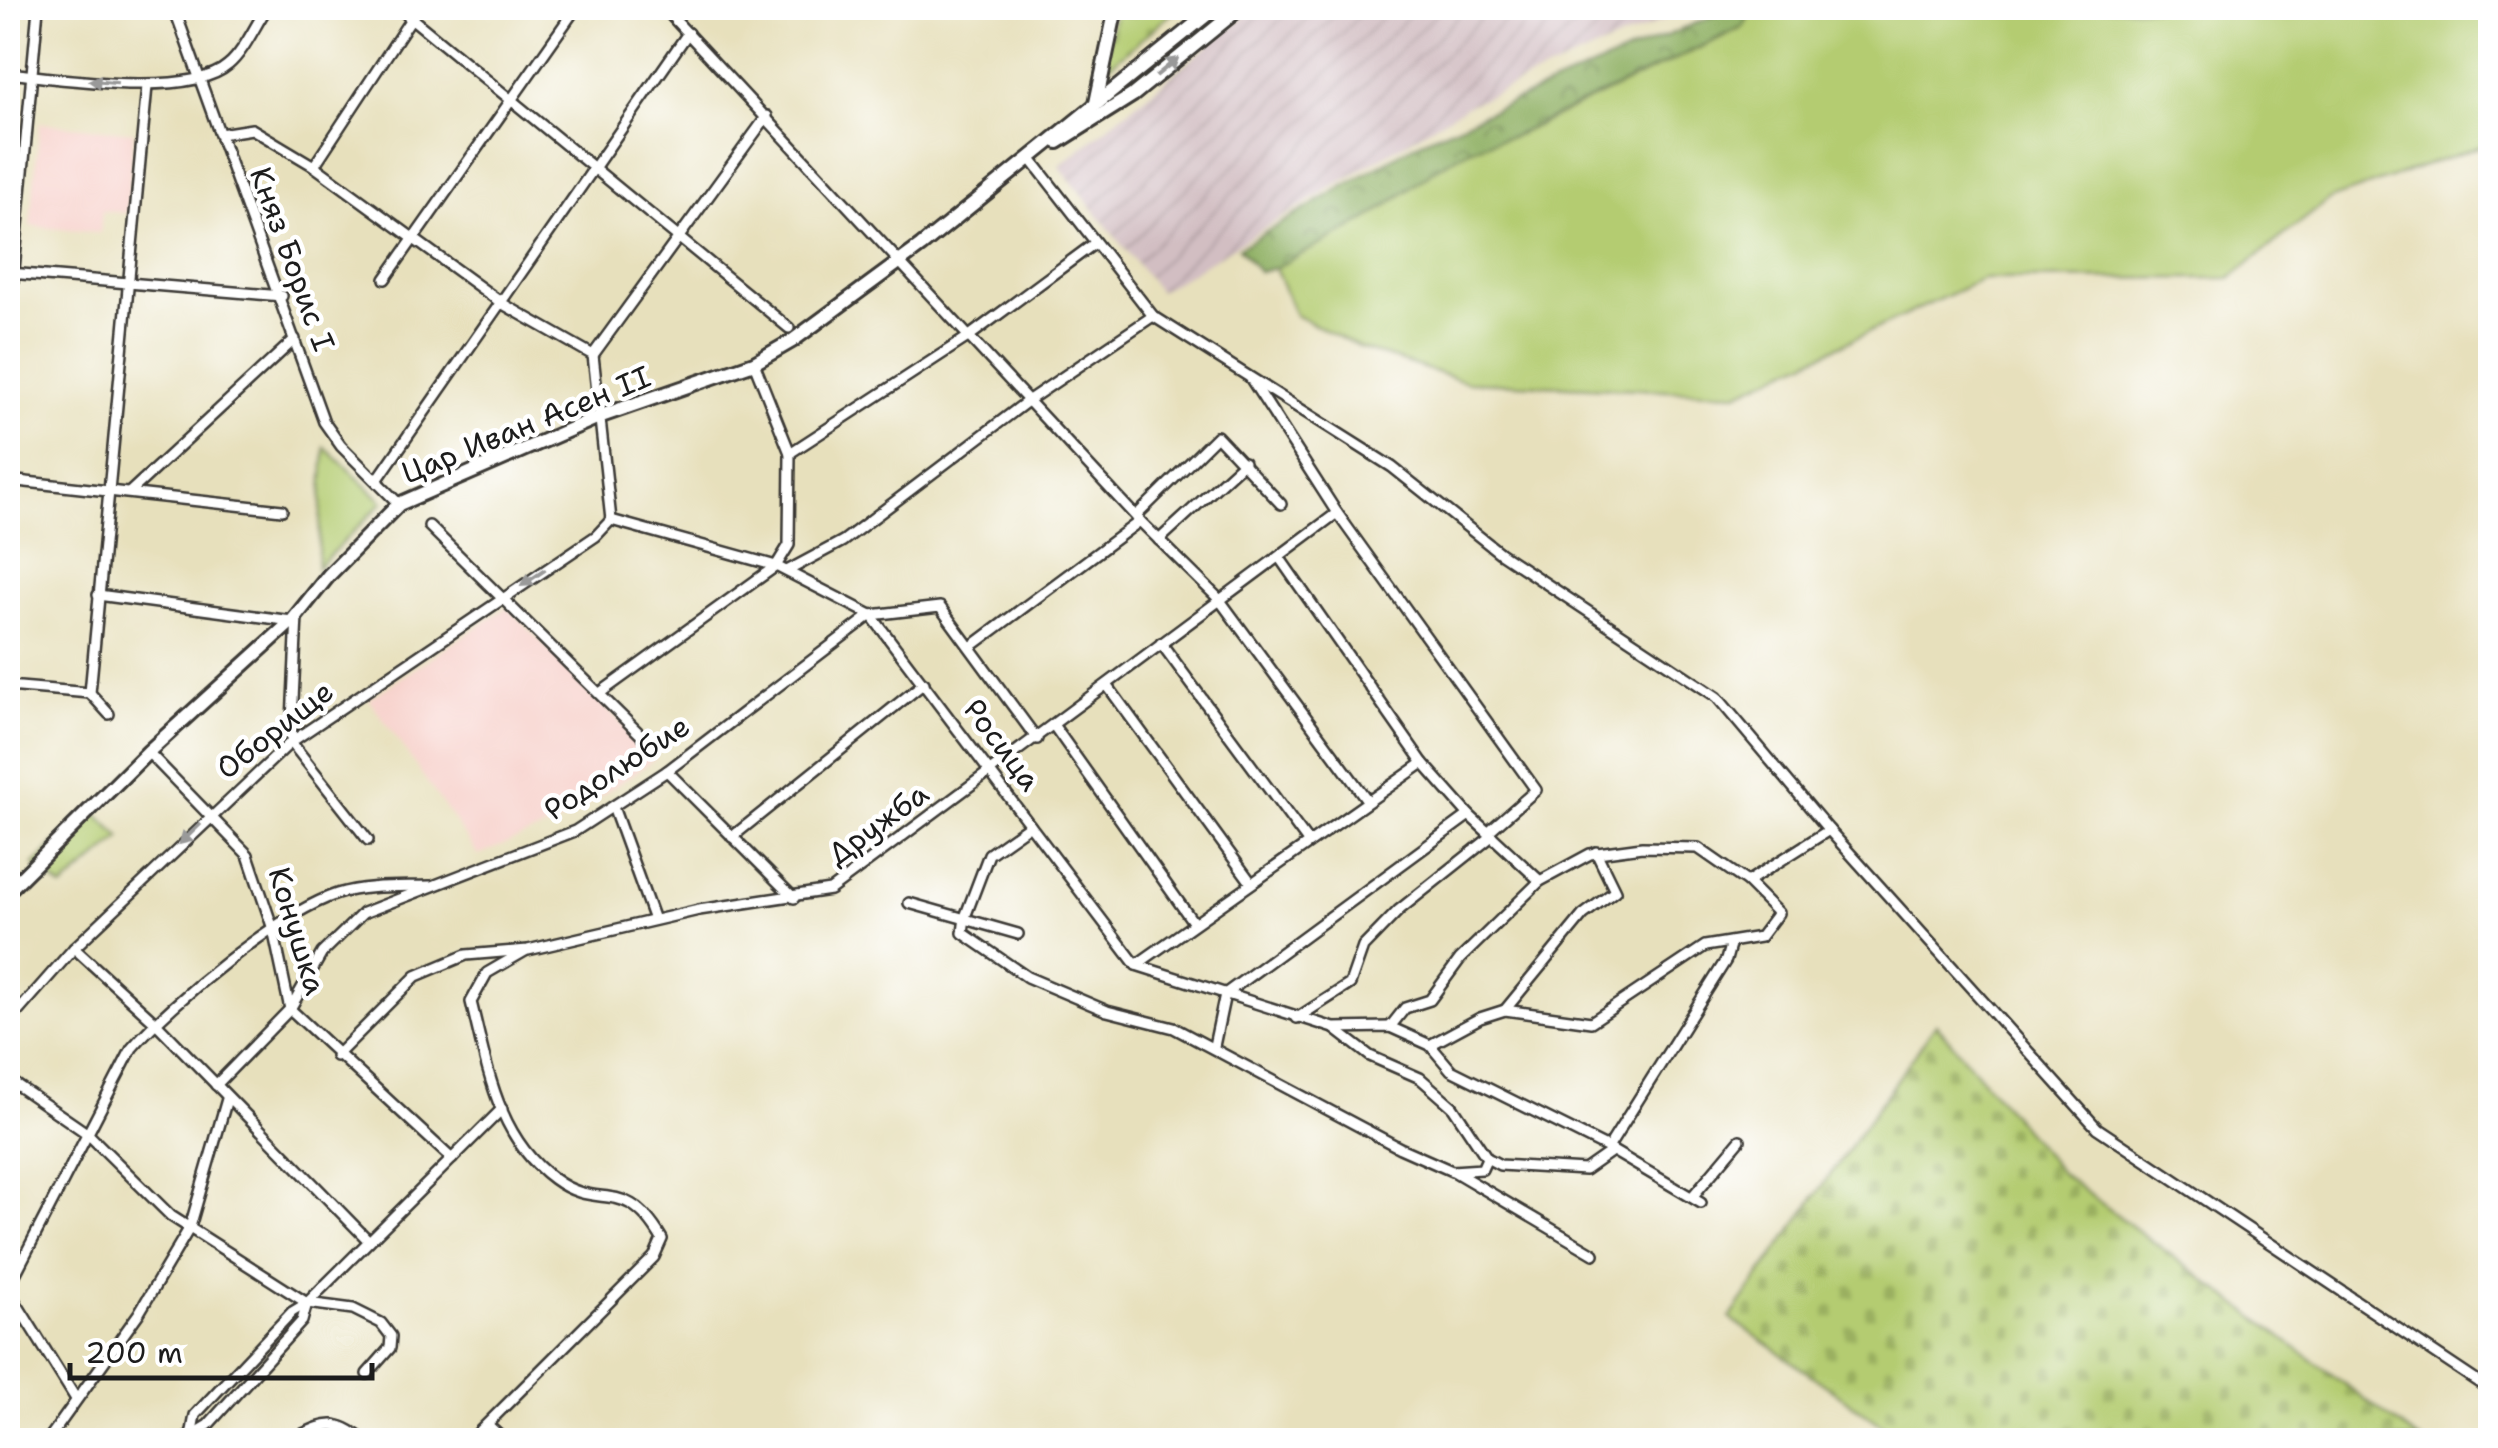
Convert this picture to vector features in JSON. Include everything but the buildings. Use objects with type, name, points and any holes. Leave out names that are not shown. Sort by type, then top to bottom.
[{"type":"street","points":[[8,335],[10,273],[38,8]]},
{"type":"street","name":"Княз Борис I","points":[[174,8],[282,296],[324,422],[340,446],[378,479],[399,504]]},
{"type":"street","points":[[8,73],[147,86],[198,77],[228,66],[267,8]]},
{"type":"street","points":[[399,8],[789,328]]},
{"type":"street","points":[[314,166],[418,8]]},
{"type":"street","points":[[385,279],[576,8]]},
{"type":"street","points":[[664,8],[1138,519],[1220,598],[1367,800]]},
{"type":"street","points":[[1092,124],[1116,8]]},
{"type":"street","name":"Цар Иван Асен II","points":[[8,891],[148,752],[295,619],[329,575],[399,504],[601,416],[754,363],[792,341],[900,261],[1215,8]]},
{"type":"street","name":"Цар Иван Асен II","points":[[1030,158],[1092,124],[1240,8]]},
{"type":"street","points":[[378,479],[688,33]]},
{"type":"street","points":[[90,694],[147,86]]},
{"type":"street","points":[[611,520],[594,355],[766,116]]},
{"type":"street","points":[[220,134],[252,129],[314,166],[503,304],[594,355]]},
{"type":"street","points":[[1030,158],[1153,316],[1392,467],[1500,553],[1717,696],[1829,830],[2097,1128],[2490,1390]]},
{"type":"street","points":[[790,453],[968,337],[1095,243]]},
{"type":"street","points":[[10,273],[282,296]]},
{"type":"street","points":[[600,694],[781,569],[843,541],[1029,400],[1153,316]]},
{"type":"street","points":[[130,492],[295,339]]},
{"type":"street","points":[[754,363],[790,453],[789,546],[781,569]]},
{"type":"street","points":[[1249,377],[1337,513],[1536,790],[1490,834],[1398,910],[1359,952],[1350,984],[1298,1018]]},
{"type":"street","points":[[972,646],[1138,519],[1217,436],[1281,504]]},
{"type":"street","points":[[1160,540],[1244,462]]},
{"type":"street","points":[[8,480],[282,510]]},
{"type":"street","name":"Дружба","points":[[336,1056],[416,976],[466,955],[528,950],[654,920],[830,890],[1337,513]]},
{"type":"street","name":"Росица","points":[[611,520],[781,569],[871,615],[1136,966]]},
{"type":"street","name":"Оборище","points":[[8,1023],[74,948],[291,742],[596,536],[611,520]]},
{"type":"street","points":[[430,526],[648,742]]},
{"type":"street","points":[[1279,558],[1423,763],[1469,815],[1540,881]]},
{"type":"street","points":[[98,595],[295,619],[291,742],[368,840]]},
{"type":"street","points":[[871,615],[940,607],[1037,739]]},
{"type":"street","name":"Родолюбие","points":[[216,1085],[290,1009],[322,953],[363,913],[575,831],[667,771],[871,615]]},
{"type":"street","points":[[1162,643],[1308,842]]},
{"type":"street","points":[[732,836],[924,683]]},
{"type":"street","points":[[1107,685],[1250,882]]},
{"type":"street","points":[[8,686],[90,694],[109,714]]},
{"type":"street","points":[[1054,726],[1194,922]]},
{"type":"street","name":"Конушка","points":[[148,752],[248,854],[274,930],[290,1009],[336,1056],[452,1159]]},
{"type":"street","points":[[1136,966],[1423,763]]},
{"type":"street","points":[[667,771],[794,898]]},
{"type":"street","points":[[613,807],[654,920]]},
{"type":"street","points":[[1214,1046],[1225,994],[1469,815]]},
{"type":"street","points":[[1030,826],[989,854],[964,917],[963,933],[973,943],[1027,977],[1214,1046],[1400,1148],[1452,1171],[1594,1254]]},
{"type":"street","points":[[1747,882],[1829,830]]},
{"type":"street","points":[[1390,1028],[1405,1008],[1430,1000],[1460,958],[1540,881],[1596,852],[1689,846],[1747,882],[1778,918],[1760,937],[1704,946],[1591,1022],[1505,1010],[1480,1018],[1430,1046]]},
{"type":"street","points":[[1505,1010],[1583,916],[1615,891],[1596,852]]},
{"type":"street","points":[[76,1399],[8,1289],[132,1048],[154,1022],[306,906],[340,893],[440,886]]},
{"type":"street","points":[[910,902],[1018,934]]},
{"type":"street","points":[[1334,1028],[1370,1056],[1420,1078],[1453,1107],[1487,1158],[1505,1166],[1585,1170],[1610,1150],[1726,960],[1731,942]]},
{"type":"street","points":[[74,948],[154,1022],[369,1241]]},
{"type":"street","points":[[472,1440],[654,1257],[662,1239],[650,1218],[628,1199],[584,1193],[554,1180],[516,1140],[502,1109],[471,1002],[487,973],[528,950]]},
{"type":"street","points":[[1136,966],[1334,1028],[1390,1028],[1430,1046],[1451,1070],[1610,1150],[1697,1200],[1740,1140]]},
{"type":"street","points":[[8,1079],[88,1134],[171,1216],[307,1303],[352,1309],[381,1323],[391,1336],[390,1348],[367,1374]]},
{"type":"street","points":[[48,1440],[139,1313],[190,1227],[228,1099]]},
{"type":"street","points":[[192,1432],[195,1415],[292,1312],[307,1303],[502,1109]]},
{"type":"street","points":[[1484,1190],[1482,1169],[1487,1158]]},
{"type":"street","points":[[1452,1171],[1482,1169]]},
{"type":"street","points":[[183,1440],[208,1425],[302,1321],[307,1303]]},
{"type":"street","points":[[289,1440],[329,1424],[343,1424],[363,1440]]},
{"type":"street","points":[[489,1426],[504,1440]]},
{"type":"street","points":[[192,1432],[214,1440]]},
{"type":"shaded area","points":[[1255,8],[1692,8],[1468,105],[1159,292],[1059,166]]},
{"type":"shaded area","points":[[40,123],[134,132],[127,213],[102,211],[100,233],[30,226]]},
{"type":"shaded area","points":[[507,607],[656,758],[564,821],[478,855],[369,699]]},
{"type":"green space","points":[[1116,8],[1178,8],[1102,72]]},
{"type":"green space","points":[[1731,8],[1752,8],[1744,26],[1514,136],[1458,156],[1367,219],[1275,268],[1259,272],[1239,248],[1419,142]]},
{"type":"green space","points":[[1752,8],[2490,8],[2490,143],[2330,199],[2230,278],[1983,279],[1737,393],[1467,382],[1363,349],[1295,315],[1275,268],[1367,219],[1458,156],[1515,136],[1743,27]]},
{"type":"green space","points":[[325,447],[383,502],[317,568]]},
{"type":"green space","points":[[91,808],[121,838],[62,888],[34,865]]},
{"type":"green space","points":[[1936,1024],[2062,1174],[2420,1440],[1903,1440],[1730,1318]]}]
